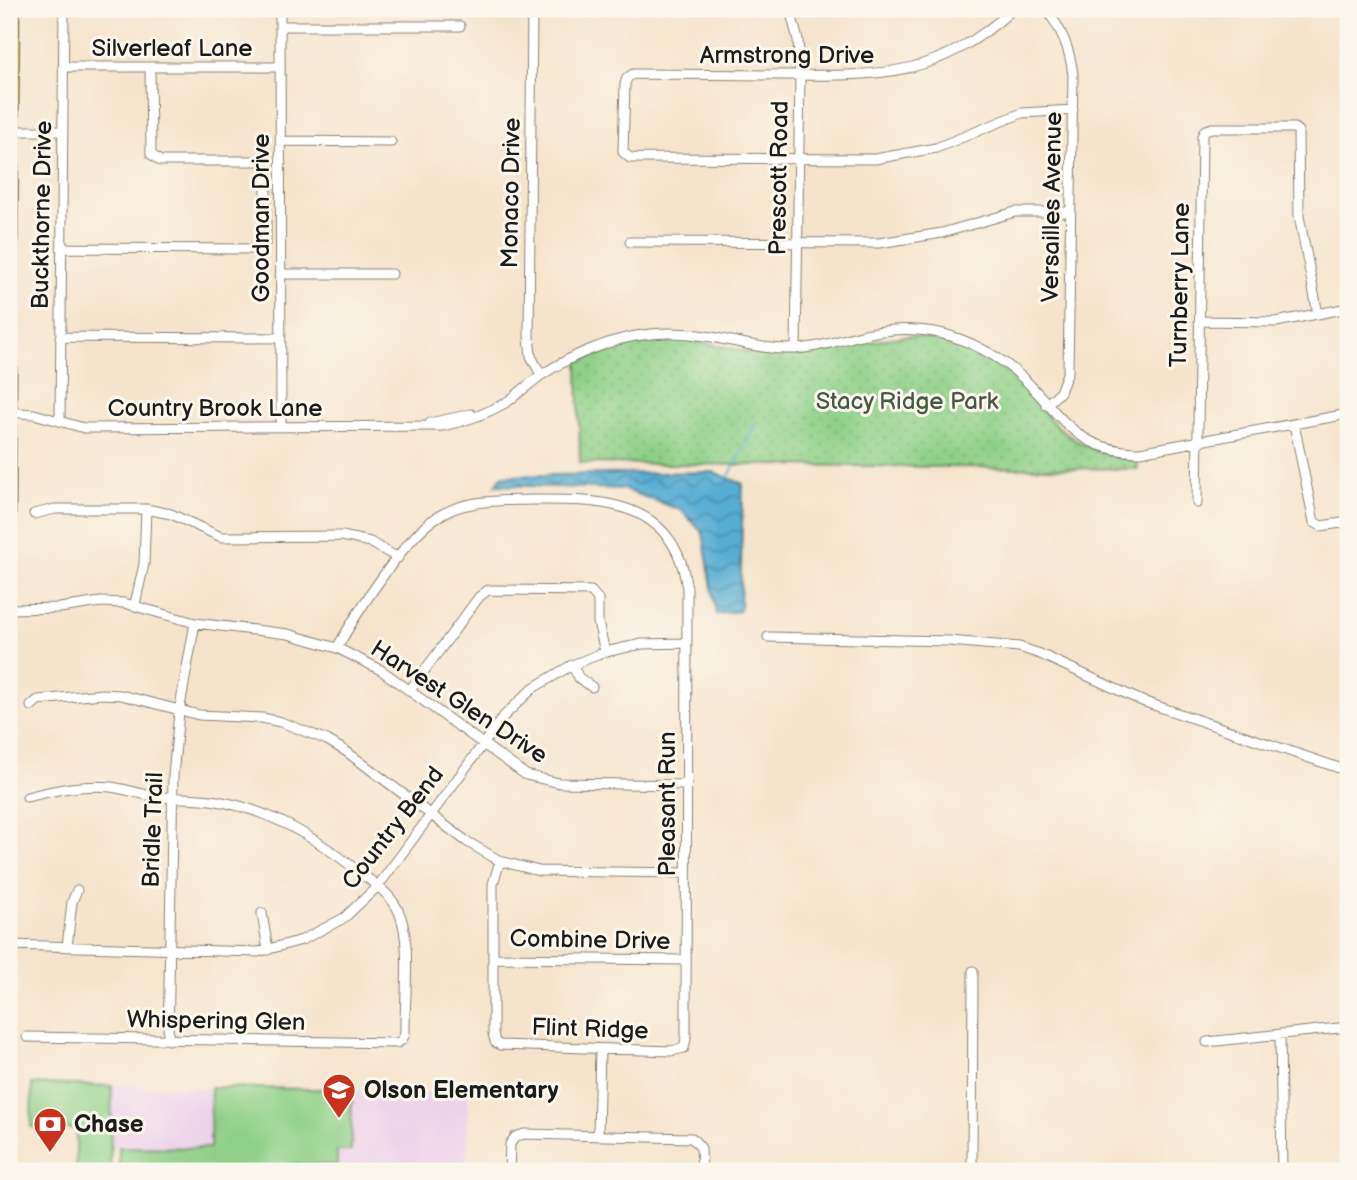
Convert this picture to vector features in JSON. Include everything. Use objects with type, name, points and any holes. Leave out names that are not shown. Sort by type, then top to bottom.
[{"type":"main road","points":[[9,517],[13,9]]},
{"type":"street","name":"Buckthorne Drive","points":[[60,421],[64,9]]},
{"type":"street","name":"Goodman Drive","points":[[280,9],[281,426]]},
{"type":"street","name":"Monaco Drive","points":[[532,9],[529,335],[531,356],[541,375]]},
{"type":"street","name":"Prescott Road","points":[[790,9],[797,40],[800,75],[796,349]]},
{"type":"street","name":"Armstrong Drive","points":[[799,159],[628,157],[623,149],[625,84],[629,77],[636,74],[879,75],[921,65],[961,48],[989,30],[1013,9]]},
{"type":"street","name":"Versailles Avenue","points":[[1046,9],[1062,32],[1073,75],[1068,371],[1060,392],[1046,405]]},
{"type":"street","points":[[280,26],[460,26]]},
{"type":"street","name":"Silverleaf Lane","points":[[63,67],[280,68]]},
{"type":"street","points":[[61,248],[256,249],[263,246],[266,239],[266,170],[263,163],[256,160],[160,161],[150,154],[150,67]]},
{"type":"street","points":[[799,159],[875,159],[914,153],[965,138],[1022,113],[1073,110]]},
{"type":"street","name":"Turnberry Lane","points":[[1197,503],[1202,136],[1205,130],[1297,130],[1299,216],[1318,314]]},
{"type":"street","points":[[11,131],[63,131]]},
{"type":"street","points":[[280,141],[391,142]]},
{"type":"street","points":[[630,242],[858,244],[942,233],[1016,212],[1071,212]]},
{"type":"street","points":[[281,274],[392,274]]},
{"type":"street","points":[[1199,321],[1276,322],[1348,309]]},
{"type":"street","name":"Country Brook Lane","points":[[10,412],[34,414],[84,428],[422,425],[483,412],[507,402],[541,375],[597,346],[630,337],[686,334],[748,345],[796,349],[887,331],[919,330],[936,332],[968,342],[998,358],[1024,379],[1046,405],[1080,436],[1115,450],[1140,452],[1348,414]]},
{"type":"street","points":[[60,337],[281,338]]},
{"type":"street","points":[[1294,424],[1313,519],[1317,525],[1324,526],[1348,522]]},
{"type":"street","name":"Pleasant Run","points":[[398,558],[428,524],[449,510],[494,501],[590,500],[614,503],[636,512],[656,526],[670,542],[681,561],[687,588],[684,1048]]},
{"type":"street","points":[[34,514],[55,509],[146,509],[171,514],[221,537],[348,537],[370,541],[398,558],[349,626],[337,648]]},
{"type":"street","points":[[135,604],[144,564],[146,509]]},
{"type":"street","points":[[410,690],[483,593],[494,589],[582,589],[594,593],[598,599],[598,622],[605,652]]},
{"type":"street","name":"Harvest Glen Drive","points":[[9,610],[51,609],[102,602],[135,604],[195,624],[288,634],[337,648],[381,670],[526,775],[559,783],[687,785]]},
{"type":"street","name":"Bridle Trail","points":[[168,1040],[172,797],[179,712],[195,624]]},
{"type":"street","points":[[768,637],[949,641],[1019,647],[1142,701],[1348,772]]},
{"type":"street","name":"Country Bend","points":[[9,946],[247,952],[268,950],[325,930],[353,910],[378,886],[482,743],[518,701],[548,678],[605,652],[642,644],[687,643]]},
{"type":"street","points":[[572,665],[579,678],[592,687]]},
{"type":"street","points":[[31,706],[38,700],[102,694],[121,695],[179,712],[262,719],[300,728],[347,752],[466,841],[500,861],[539,871],[686,873]]},
{"type":"street","points":[[27,797],[56,790],[93,786],[131,790],[151,796],[217,801],[249,808],[306,834],[378,886]]},
{"type":"street","points":[[493,958],[494,884],[500,861]]},
{"type":"street","name":"Whispering Glen","points":[[27,1037],[394,1043],[402,1040],[405,1034],[405,931],[396,906],[378,886]]},
{"type":"street","points":[[67,947],[72,902],[77,890]]},
{"type":"street","points":[[262,913],[268,950]]},
{"type":"street","name":"Combine Drive","points":[[493,958],[686,960]]},
{"type":"street","name":"Flint Ridge","points":[[493,958],[493,1033],[495,1042],[500,1045],[671,1051],[684,1048]]},
{"type":"street","points":[[972,971],[972,1171]]},
{"type":"street","points":[[1207,1042],[1348,1027]]},
{"type":"street","points":[[1280,1035],[1282,1171]]},
{"type":"street","points":[[598,1135],[600,1049]]},
{"type":"street","points":[[509,1171],[510,1144],[515,1137],[524,1134],[687,1137],[698,1142],[702,1152],[702,1171]]},
{"type":"shaded area","points":[[1343,70],[1348,70],[1348,196],[1337,196]]},
{"type":"shaded area","name":"Olson Elementary","points":[[112,1086],[468,1093],[467,1171],[210,1171],[210,1148],[111,1147]]},
{"type":"green space","name":"Stacy Ridge Park","points":[[908,336],[945,340],[989,359],[1012,375],[1061,430],[1095,450],[1137,460],[1138,469],[580,463],[578,362],[593,356],[623,347],[669,340],[700,342],[763,354],[801,354]]},
{"type":"green space","points":[[32,1084],[112,1086],[110,1171],[76,1171],[76,1129],[31,1127]]},
{"type":"green space","points":[[211,1087],[352,1090],[351,1151],[337,1151],[337,1165],[289,1164],[282,1171],[119,1171],[119,1147],[210,1148]]},
{"type":"water","points":[[714,472],[743,484],[740,611],[716,614],[703,533],[681,510],[623,489],[496,485],[502,476]]},
{"type":"waterway","points":[[728,478],[756,423]]},
{"type":"place","name":"Olson Elementary","points":[[339,1120]]},
{"type":"place","name":"Chase","points":[[50,1154]]}]
